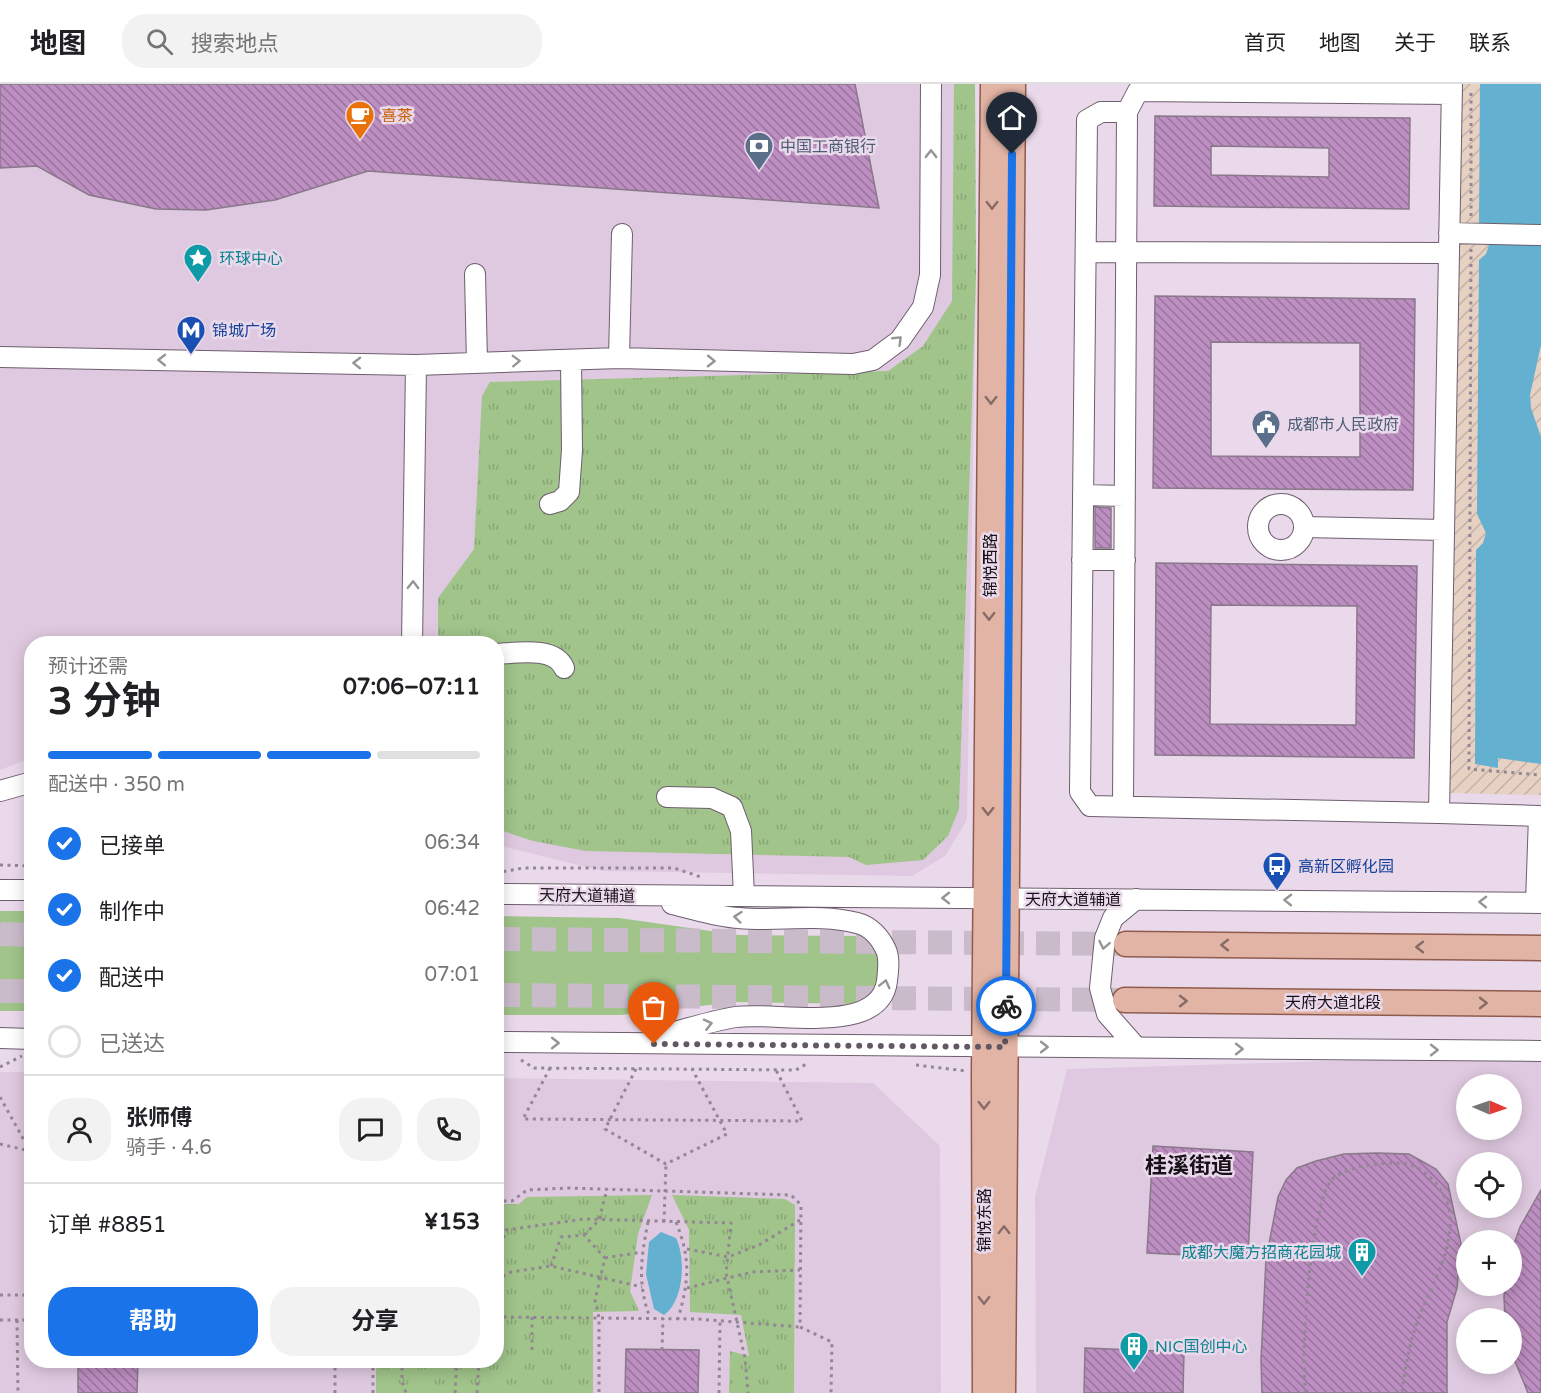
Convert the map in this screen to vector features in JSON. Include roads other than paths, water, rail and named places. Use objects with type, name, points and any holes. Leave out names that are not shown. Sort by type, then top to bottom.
[{"type":"main road","name":"锦悦西路","points":[[993,84],[997,898]]},
{"type":"main road","name":"锦悦西路","points":[[994,1047],[1012,84]]},
{"type":"main road","points":[[1126,944],[1541,948]]},
{"type":"main road","name":"天府大道北段","points":[[1125,1000],[1541,1004]]},
{"type":"main road","name":"锦悦东路","points":[[985,1393],[984,1073],[994,1047]]},
{"type":"main road","name":"锦悦东路","points":[[994,1047],[1003,1393]]},
{"type":"street","points":[[0,357],[416,364],[619,358],[853,364],[873,360],[900,340],[923,307],[930,275],[931,84]]},
{"type":"street","points":[[1123,806],[1127,112],[1138,91],[1452,89],[1438,813]]},
{"type":"street","points":[[1127,112],[1101,112],[1088,120],[1080,792],[1090,806],[1539,816],[1539,903]]},
{"type":"street","points":[[619,358],[622,234]]},
{"type":"street","points":[[1086,252],[1449,243],[1475,235],[1541,236]]},
{"type":"street","points":[[475,274],[477,363]]},
{"type":"street","points":[[550,504],[560,501],[569,492],[572,450],[571,360]]},
{"type":"street","points":[[412,636],[416,364]]},
{"type":"street","points":[[1083,495],[1125,496]]},
{"type":"street","points":[[1304,527],[1444,530]]},
{"type":"street","points":[[1082,560],[1125,560]]},
{"type":"street","points":[[504,654],[550,654],[562,662],[564,668]]},
{"type":"street","points":[[0,791],[24,784]]},
{"type":"street","points":[[667,797],[712,798],[732,807],[741,831],[744,896]]},
{"type":"street","points":[[0,890],[24,890]]},
{"type":"street","name":"天府大道辅道","points":[[506,894],[1539,903]]},
{"type":"street","points":[[631,1044],[738,1017],[834,1017],[859,1013],[875,1006],[886,988],[888,969],[887,951],[875,932],[859,923],[839,920],[737,918],[633,895]]},
{"type":"street","points":[[1136,899],[1113,918],[1105,938],[1100,988],[1107,1014],[1137,1048]]},
{"type":"street","points":[[0,1038],[24,1043]]},
{"type":"street","points":[[504,1042],[1541,1051]]},
{"type":"water","points":[[1480,84],[1541,84],[1541,345],[1530,395],[1531,408],[1541,437],[1541,764],[1498,758],[1498,768],[1475,764],[1476,550],[1483,543],[1486,533],[1477,514],[1479,260],[1486,254],[1490,242],[1479,224]]},
{"type":"water","points":[[661,1232],[676,1238],[682,1267],[676,1300],[664,1315],[654,1309],[646,1274],[649,1242]]},
{"type":"tunnel","points":[[0,934],[24,935]]},
{"type":"tunnel","points":[[504,939],[1126,944]]},
{"type":"tunnel","points":[[0,991],[24,991]]},
{"type":"tunnel","points":[[504,995],[1124,1000]]},
{"type":"place","name":"喜茶","points":[[360,140]]},
{"type":"place","name":"中国工商银行","points":[[759,172]]},
{"type":"place","name":"环球中心","points":[[198,284]]},
{"type":"place","name":"锦城广场","points":[[191,356]]},
{"type":"place","name":"成都市人民政府","points":[[1266,450]]},
{"type":"place","name":"高新区孵化园","points":[[1277,892]]},
{"type":"place","name":"成都大魔方招商花园城","points":[[1362,1278]]},
{"type":"place","name":"NIC国创中心","points":[[1134,1372]]},
{"type":"district","name":"桂溪街道","points":[[1189,1165]]}]
